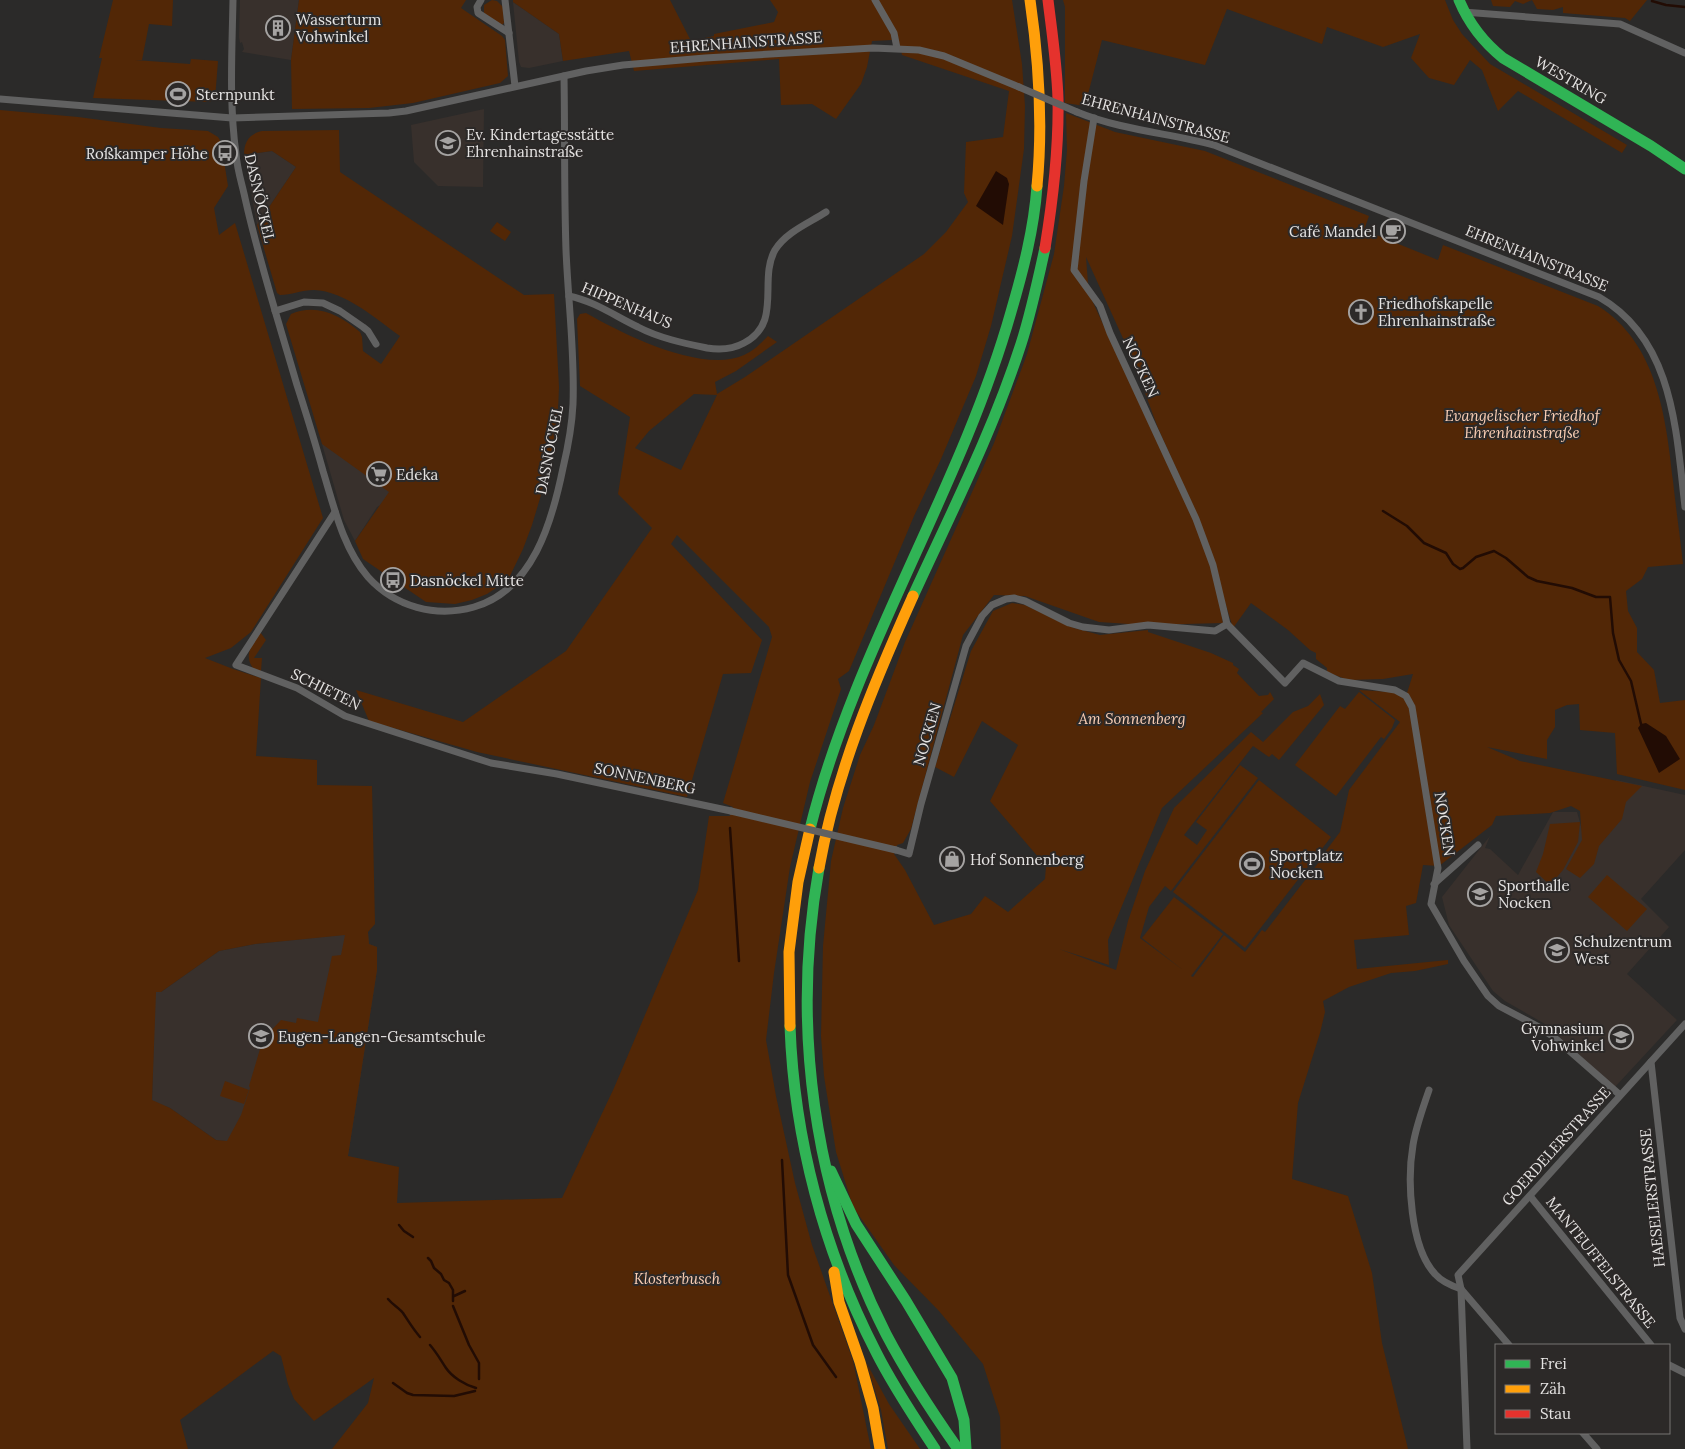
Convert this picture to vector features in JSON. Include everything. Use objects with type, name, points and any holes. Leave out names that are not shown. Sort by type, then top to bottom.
[{"type":"main road","points":[[935,1449],[896,1389],[874,1350],[851,1300],[830,1247],[813,1194],[802,1146],[792,1070],[788,980],[790,949],[805,850],[835,746],[859,681],[960,454],[988,386],[1025,264],[1036,200],[1041,130],[1035,28],[1030,0]]},
{"type":"main road","points":[[958,1449],[908,1373],[886,1334],[868,1295],[831,1193],[822,1153],[810,1077],[806,1011],[808,958],[811,917],[818,872],[836,794],[887,655],[976,459],[1005,389],[1027,323],[1042,266],[1056,182],[1058,129],[1053,28],[1048,0]]},
{"type":"main road","name":"WESTRING","points":[[1459,0],[1463,12],[1472,27],[1488,46],[1503,58],[1619,126],[1685,169]]},
{"type":"main road","points":[[822,1153],[856,1224],[937,1350],[955,1387],[964,1420],[966,1449]]},
{"type":"main road","points":[[830,1247],[839,1302],[860,1362],[873,1408],[879,1446]]},
{"type":"street","name":"DASNÖCKEL","points":[[233,0],[232,118],[236,159],[249,218],[335,512],[354,555],[365,573],[384,591],[410,605],[436,611],[456,610],[484,603],[508,588],[522,574],[539,547],[563,471],[573,404],[566,249],[564,76]]},
{"type":"street","points":[[481,0],[477,7],[478,13],[509,33]]},
{"type":"street","points":[[505,0],[515,86]]},
{"type":"street","points":[[875,0],[894,33],[898,48]]},
{"type":"street","points":[[1463,12],[1620,24],[1685,53]]},
{"type":"street","name":"EHRENHAINSTRASSE","points":[[0,99],[232,118],[389,113],[406,111],[586,71],[623,65],[873,48],[919,50],[944,56],[1094,118],[1127,128],[1187,138],[1214,145],[1448,236],[1610,303],[1624,313],[1634,326],[1648,345],[1663,374],[1673,408],[1685,507]]},
{"type":"street","name":"NOCKEN","points":[[1094,118],[1084,181],[1074,270],[1100,306],[1110,333],[1196,518],[1213,565],[1228,624],[1285,683],[1303,662],[1339,681],[1395,690],[1406,696],[1412,707],[1438,868],[1431,904],[1464,961],[1488,996],[1499,1006],[1541,1028],[1556,1039],[1620,1095]]},
{"type":"street","name":"HIPPENHAUS","points":[[569,296],[586,299],[640,328],[664,338],[710,349],[736,347],[750,340],[764,323],[768,307],[771,261],[780,244],[796,230],[826,212]]},
{"type":"street","points":[[276,311],[304,302],[323,302],[363,327],[368,331],[376,344]]},
{"type":"street","name":"SCHIETEN","points":[[335,512],[236,665],[297,688],[345,716],[376,726]]},
{"type":"street","name":"NOCKEN","points":[[909,854],[921,804],[966,646],[982,616],[992,606],[1006,599],[1025,600],[1069,623],[1083,627],[1109,630],[1148,625],[1215,631],[1228,624]]},
{"type":"street","name":"SONNENBERG","points":[[376,726],[491,762],[731,811],[909,854]]},
{"type":"street","points":[[1434,884],[1478,845]]},
{"type":"street","name":"GOERDELERSTRASSE","points":[[1461,1289],[1458,1275],[1685,1024]]},
{"type":"street","name":"HAESELERSTRASSE","points":[[1651,1062],[1680,1318],[1685,1329]]},
{"type":"street","points":[[1429,1090],[1418,1123],[1410,1166],[1418,1245],[1424,1260],[1436,1275],[1448,1284],[1461,1289],[1508,1344]]},
{"type":"street","name":"MANTEUFFELSTRASSE","points":[[1530,1196],[1650,1344]]},
{"type":"street","points":[[1461,1289],[1467,1449]]},
{"type":"street","points":[[1670,1366],[1685,1373]]},
{"type":"street","points":[[1585,1434],[1597,1449]]},
{"type":"shaded area","points":[[240,0],[299,0],[291,60],[242,52],[244,49],[239,37]]},
{"type":"shaded area","points":[[513,2],[559,34],[563,61],[529,68],[521,67]]},
{"type":"shaded area","name":"Ev. Kindertagesstätte Ehrenhainstraße","points":[[484,109],[483,187],[438,186],[414,162],[411,125]]},
{"type":"shaded area","points":[[272,151],[296,167],[257,225],[244,155]]},
{"type":"shaded area","points":[[996,171],[1007,178],[1009,184],[1003,225],[976,206]]},
{"type":"shaded area","points":[[343,412],[444,470],[377,507],[355,541],[344,520],[322,444]]},
{"type":"shaded area","points":[[1646,723],[1666,736],[1680,759],[1659,773],[1638,728],[1641,724]]},
{"type":"shaded area","name":"Schulzentrum West","points":[[1616,780],[1685,795],[1685,850],[1641,899],[1669,927],[1627,974],[1677,1020],[1615,1087],[1545,1024],[1505,1001],[1493,991],[1449,925],[1442,897],[1490,836],[1485,848],[1490,849],[1518,875],[1553,812],[1577,812],[1588,851]]},
{"type":"shaded area","name":"Eugen-Langen-Gesamtschule","points":[[368,932],[369,944],[377,947],[377,970],[348,1156],[216,1140],[170,1108],[152,1101],[155,992],[161,992],[219,951],[255,944]]},
{"type":"green space","name":"Sternpunkt","points":[[113,0],[173,0],[172,26],[149,24],[142,60],[135,60],[190,64],[191,59],[218,61],[215,99],[209,102],[93,98],[102,58],[99,58]]},
{"type":"green space","points":[[299,0],[466,0],[461,8],[505,40],[508,76],[500,83],[413,103],[369,108],[292,109],[291,60]]},
{"type":"green space","points":[[492,0],[497,1],[503,7],[504,23],[502,25],[484,13],[484,5]]},
{"type":"green space","points":[[513,0],[670,0],[691,41],[714,36],[714,34],[774,22],[778,12],[770,0],[872,0],[891,34],[892,40],[872,41],[867,67],[861,84],[836,119],[812,104],[781,105],[779,59],[634,71],[629,51],[563,61],[559,34],[513,2]]},
{"type":"green space","name":"Klosterbusch","points":[[877,0],[1012,0],[1022,64],[1025,106],[1024,149],[1012,236],[991,326],[976,376],[941,459],[914,516],[849,671],[838,679],[841,689],[810,782],[790,867],[766,1040],[795,1183],[812,1245],[853,1361],[871,1449],[332,1449],[368,1403],[374,1378],[314,1421],[294,1399],[281,1356],[273,1351],[180,1420],[188,1449],[0,1449],[0,110],[78,117],[161,128],[208,131],[218,137],[221,142],[228,186],[214,208],[219,235],[235,223],[323,518],[251,632],[231,648],[205,658],[261,678],[256,756],[317,760],[317,785],[372,786],[375,924],[368,932],[369,944],[377,947],[377,970],[348,1156],[399,1167],[397,1203],[562,1198],[614,1088],[698,890],[709,816],[730,816],[733,807],[723,803],[772,637],[769,627],[677,535],[671,544],[762,640],[751,673],[723,674],[687,797],[477,752],[369,721],[356,690],[463,722],[566,651],[652,528],[618,494],[630,417],[580,386],[577,319],[580,314],[586,313],[641,341],[685,356],[727,360],[744,355],[754,349],[768,336],[777,342],[736,371],[715,382],[717,394],[745,377],[924,254],[946,232],[968,202],[964,193],[966,142],[1003,137],[1009,91],[902,55],[895,33]],"holes":[[[694,394],[717,395],[681,470],[635,448],[649,431]],[[345,935],[341,955],[332,956],[318,1022],[297,1018],[296,1023],[281,1020],[263,1039],[241,1115],[227,1141],[216,1140],[170,1108],[152,1100],[156,992],[161,992],[219,951],[255,944]]]},
{"type":"green space","points":[[1063,0],[1445,0],[1453,20],[1462,34],[1490,64],[1627,145],[1622,153],[1518,91],[1498,111],[1482,70],[1470,60],[1454,85],[1429,78],[1411,58],[1420,34],[1383,47],[1327,27],[1322,44],[1227,9],[1205,65],[1102,40],[1085,106],[1065,103],[1065,7]]},
{"type":"green space","points":[[1491,0],[1532,0],[1523,4],[1515,1],[1510,7],[1493,6]]},
{"type":"green space","points":[[1532,0],[1647,0],[1630,21],[1625,18],[1563,13],[1563,7],[1553,10],[1537,9]]},
{"type":"green space","points":[[1066,113],[1115,132],[1205,151],[1369,216],[1364,230],[1438,260],[1443,245],[1598,306],[1618,322],[1634,340],[1646,361],[1662,407],[1667,432],[1683,564],[1648,567],[1642,579],[1626,591],[1628,611],[1637,628],[1637,652],[1654,670],[1660,703],[1685,700],[1685,790],[1617,774],[1615,733],[1580,730],[1579,704],[1567,705],[1555,710],[1555,727],[1547,740],[1547,759],[1487,747],[1520,761],[1642,786],[1626,802],[1622,819],[1599,846],[1594,864],[1580,878],[1566,869],[1582,840],[1580,811],[1571,806],[1550,813],[1496,816],[1492,825],[1439,866],[1423,865],[1416,903],[1406,906],[1409,935],[1354,940],[1357,969],[1448,960],[1448,964],[1415,971],[1391,973],[1349,987],[1323,1001],[1325,1012],[1320,1033],[1298,1103],[1292,1179],[1348,1196],[1372,1273],[1382,1343],[1408,1449],[1001,1449],[1000,1417],[983,1364],[939,1311],[894,1265],[853,1207],[836,1152],[824,1076],[821,1036],[823,946],[831,861],[843,808],[860,755],[874,725],[905,642],[994,443],[1027,354],[1054,254],[1067,150]],"holes":[[[1086,257],[1132,358],[1158,428],[1201,524],[1233,628],[1251,603],[1316,653],[1316,659],[1327,668],[1327,672],[1348,680],[1383,679],[1413,674],[1407,693],[1359,690],[1400,722],[1349,790],[1340,832],[1319,862],[1265,932],[1262,930],[1245,952],[1224,935],[1193,977],[1191,976],[1223,934],[1174,897],[1142,938],[1183,970],[1140,938],[1149,907],[1165,886],[1171,891],[1258,778],[1240,765],[1196,822],[1207,830],[1197,845],[1184,835],[1253,746],[1269,757],[1272,754],[1279,760],[1324,705],[1320,694],[1308,706],[1293,712],[1263,742],[1251,732],[1174,808],[1145,871],[1128,921],[1116,970],[1059,949],[1109,965],[1108,940],[1162,808],[1263,713],[1261,712],[1274,699],[1270,692],[1268,695],[1259,696],[1237,673],[1239,669],[1233,663],[1211,653],[1148,632],[1148,630],[1100,635],[1074,628],[1025,605],[1012,603],[993,611],[971,651],[935,767],[954,777],[982,721],[1018,745],[990,801],[1046,866],[1045,879],[1008,912],[985,896],[971,914],[934,925],[905,870],[894,854],[897,845],[903,843],[911,829],[963,635],[994,595],[1025,596],[1099,622],[1145,625],[1223,623],[1212,566],[1194,521],[1089,297]]]},
{"type":"green space","points":[[339,130],[340,172],[524,295],[554,294],[559,387],[558,411],[554,440],[541,495],[523,549],[508,580],[487,594],[472,600],[455,604],[426,602],[363,559],[355,541],[389,492],[322,444],[286,324],[291,314],[301,311],[319,310],[328,312],[344,320],[360,332],[363,351],[381,364],[400,336],[360,307],[337,295],[314,290],[284,295],[277,293],[257,225],[296,167],[272,151],[244,155],[248,139],[262,131]]},
{"type":"green space","points":[[497,222],[511,232],[505,241],[490,231]]},
{"type":"green space","points":[[260,632],[266,640],[254,658],[262,658],[261,671],[253,668],[249,658],[250,649]]},
{"type":"green space","points":[[1359,692],[1395,720],[1384,739],[1381,737],[1336,796],[1295,765],[1340,706],[1345,709]]},
{"type":"green space","name":"Sportplatz Nocken","points":[[1259,780],[1331,837],[1245,948],[1173,892]]},
{"type":"green space","points":[[1580,822],[1578,842],[1563,870],[1550,885],[1536,872],[1543,854],[1550,824]]},
{"type":"green space","points":[[1607,875],[1647,909],[1627,931],[1588,897]]},
{"type":"green space","points":[[225,1081],[249,1090],[244,1104],[220,1096]]},
{"type":"green space","points":[[866,1362],[889,1404],[920,1449],[888,1449],[881,1410]]},
{"type":"waterway","points":[[1652,1],[1685,7]]},
{"type":"waterway","points":[[1383,511],[1407,526],[1424,543],[1446,553],[1453,564],[1460,569],[1476,557],[1494,551],[1506,558],[1528,577],[1537,581],[1572,588],[1596,597],[1610,597],[1613,633],[1619,660],[1631,681],[1641,724]]},
{"type":"waterway","points":[[730,828],[739,961]]},
{"type":"waterway","points":[[782,1160],[788,1275],[813,1345],[836,1377]]},
{"type":"waterway","points":[[399,1225],[413,1237]]},
{"type":"waterway","points":[[428,1258],[444,1280],[449,1283],[453,1290],[453,1301]]},
{"type":"waterway","points":[[454,1296],[465,1291]]},
{"type":"waterway","points":[[388,1299],[403,1313],[420,1337]]},
{"type":"waterway","points":[[453,1306],[469,1345],[479,1363],[479,1379]]},
{"type":"waterway","points":[[430,1345],[446,1368],[455,1377],[463,1383],[476,1388]]},
{"type":"waterway","points":[[393,1383],[413,1395],[454,1396],[475,1391]]},
{"type":"traffic: fast","points":[[1459,0],[1477,32],[1503,58],[1651,146],[1685,169]]},
{"type":"traffic: fast","points":[[810,829],[829,762],[853,697],[937,507],[990,378],[1024,265],[1031,234],[1037,186]]},
{"type":"traffic: fast","points":[[913,596],[998,408],[1021,344],[1045,248]]},
{"type":"traffic: fast","points":[[819,868],[811,927],[807,987],[809,1047],[815,1106],[825,1165],[841,1223],[861,1279],[886,1334],[920,1393],[958,1449]]},
{"type":"traffic: fast","points":[[790,1026],[793,1068],[805,1152],[827,1234],[841,1274],[876,1352],[935,1449]]},
{"type":"traffic: fast","points":[[831,1171],[856,1224],[906,1301],[952,1378],[964,1420],[966,1449]]},
{"type":"traffic: slow","points":[[1030,0],[1036,46],[1040,116],[1037,186]]},
{"type":"traffic: slow","points":[[819,868],[826,833],[846,763],[884,662],[913,596]]},
{"type":"traffic: slow","points":[[790,1026],[789,952],[798,882],[810,829]]},
{"type":"traffic: slow","points":[[834,1272],[839,1302],[860,1362],[873,1408],[880,1449]]},
{"type":"traffic: jam","points":[[1045,248],[1051,211],[1058,136],[1057,74],[1048,0]]},
{"type":"place","name":"Wasserturm Vohwinkel","points":[[278,28]]},
{"type":"place","name":"Sternpunkt","points":[[178,94]]},
{"type":"place","name":"Ev. Kindertagesstätte Ehrenhainstraße","points":[[448,143]]},
{"type":"place","name":"Roßkamper Höhe","points":[[225,153]]},
{"type":"place","name":"Café Mandel","points":[[1393,231]]},
{"type":"place","name":"Friedhofskapelle Ehrenhainstraße","points":[[1361,312]]},
{"type":"place","name":"Edeka","points":[[379,474]]},
{"type":"place","name":"Dasnöckel Mitte","points":[[393,580]]},
{"type":"place","name":"Hof Sonnenberg","points":[[952,859]]},
{"type":"place","name":"Sportplatz Nocken","points":[[1252,864]]},
{"type":"place","name":"Sporthalle Nocken","points":[[1480,894]]},
{"type":"place","name":"Schulzentrum West","points":[[1557,950]]},
{"type":"place","name":"Eugen-Langen-Gesamtschule","points":[[261,1036]]},
{"type":"place","name":"Gymnasium Vohwinkel","points":[[1621,1037]]},
{"type":"park label","name":"Evangelischer Friedhof Ehrenhainstraße","points":[[1522,424]]},
{"type":"park label","name":"Am Sonnenberg","points":[[1132,718]]}]
